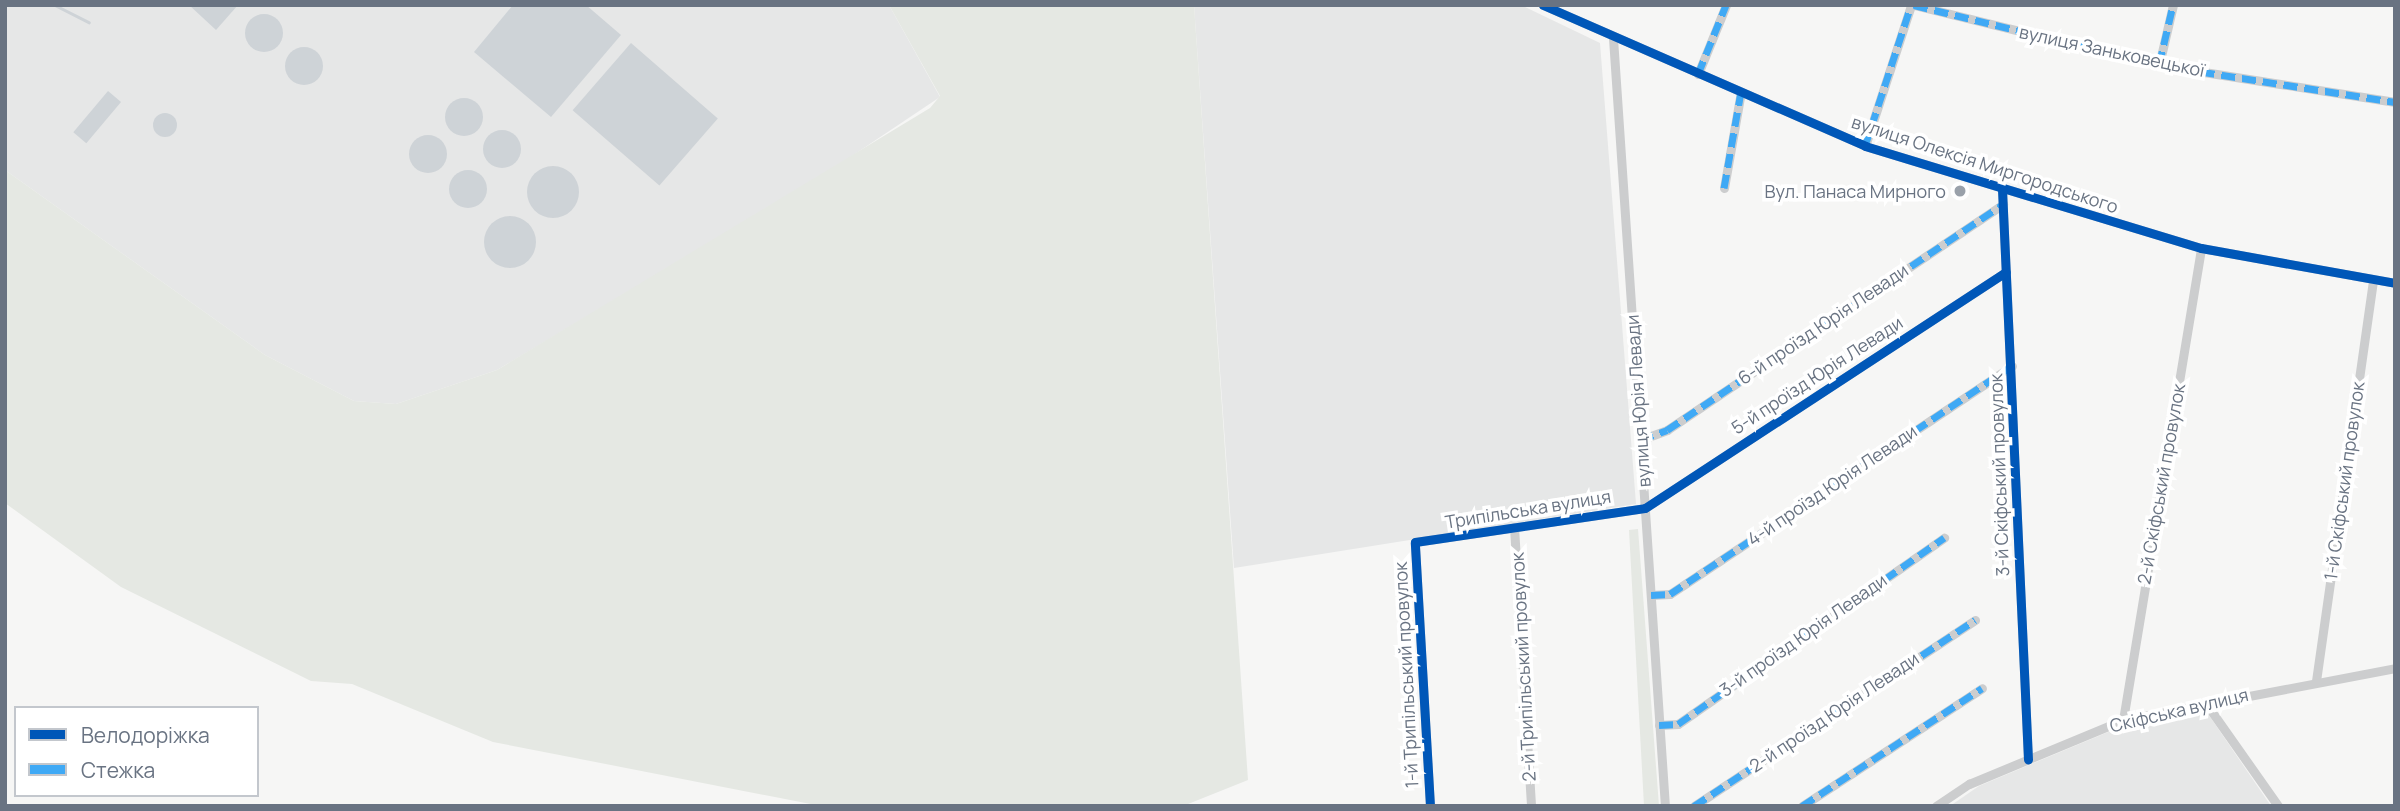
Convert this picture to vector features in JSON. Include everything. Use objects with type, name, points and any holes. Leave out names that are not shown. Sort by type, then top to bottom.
[{"type":"street","name":"вулиця Олексія Миргородського","points":[[1543,5],[1613,38],[1865,146],[2202,248],[2395,283]]},
{"type":"street","points":[[1698,74],[1726,5]]},
{"type":"street","points":[[1865,146],[1912,5]]},
{"type":"street","name":"вулиця Заньковецької","points":[[1912,5],[2158,65],[2395,102]]},
{"type":"street","points":[[2158,65],[2173,5]]},
{"type":"street","name":"вулиця Юрія Левади","points":[[1613,38],[1665,806]]},
{"type":"street","points":[[1724,187],[1741,92]]},
{"type":"street","name":"3-й Скіфський провулок","points":[[2002,189],[2028,759]]},
{"type":"street","name":"6-й проїзд Юрія Левади","points":[[1640,440],[1667,430],[2003,204]]},
{"type":"street","name":"2-й Скіфський провулок","points":[[2123,720],[2202,248]]},
{"type":"street","name":"5-й проїзд Юрія Левади","points":[[1645,508],[2006,272]]},
{"type":"street","name":"1-й Скіфський провулок","points":[[2315,681],[2373,281]]},
{"type":"street","name":"4-й проїзд Юрія Левади","points":[[1651,595],[1670,594],[2012,366]]},
{"type":"street","name":"Трипільська вулиця","points":[[1415,542],[1645,508]]},
{"type":"street","name":"2-й Трипільський провулок","points":[[1514,527],[1531,806]]},
{"type":"street","name":"3-й проїзд Юрія Левади","points":[[1660,725],[1678,724],[1944,538]]},
{"type":"street","name":"1-й Трипільський провулок","points":[[1415,542],[1430,806]]},
{"type":"street","name":"2-й проїзд Юрія Левади","points":[[1694,806],[1975,620]]},
{"type":"street","name":"Скіфська вулиця","points":[[1936,806],[2028,759],[2123,720],[2205,702],[2395,668]]},
{"type":"street","points":[[1802,806],[1982,688]]},
{"type":"street","points":[[2205,702],[2278,806]]},
{"type":"shaded area","points":[[5,5],[889,5],[940,97],[822,176],[497,370],[396,404],[354,401],[265,355],[5,170]]},
{"type":"shaded area","points":[[189,5],[238,5],[216,30]]},
{"type":"shaded area","points":[[513,5],[586,5],[621,35],[551,117],[474,52]]},
{"type":"shaded area","points":[[889,5],[1194,5],[1248,780],[1183,806],[821,806],[493,742],[352,684],[311,681],[121,587],[5,503],[5,170],[265,355],[354,401],[396,404],[497,370],[930,108],[940,96]]},
{"type":"shaded area","points":[[1194,5],[1521,5],[1600,43],[1636,504],[1234,568]]},
{"type":"shaded area","points":[[264,14],[278,19],[283,33],[278,47],[264,52],[250,47],[245,33],[250,19]]},
{"type":"shaded area","points":[[631,43],[718,118],[659,186],[573,110]]},
{"type":"shaded area","points":[[304,47],[318,52],[323,66],[318,80],[304,85],[290,80],[285,66],[290,52]]},
{"type":"shaded area","points":[[108,91],[121,102],[86,143],[73,132]]},
{"type":"shaded area","points":[[464,98],[478,103],[483,117],[478,131],[464,136],[450,131],[445,117],[450,103]]},
{"type":"shaded area","points":[[165,113],[173,117],[177,125],[173,133],[165,137],[157,133],[153,125],[157,117]]},
{"type":"shaded area","points":[[502,130],[516,135],[521,149],[516,163],[502,168],[488,163],[483,149],[488,135]]},
{"type":"shaded area","points":[[428,135],[442,140],[447,154],[442,168],[428,173],[414,168],[409,154],[414,140]]},
{"type":"shaded area","points":[[553,166],[563,168],[571,174],[577,182],[577,202],[571,210],[563,216],[553,218],[543,216],[535,210],[529,202],[527,192],[529,182],[535,174],[543,168]]},
{"type":"shaded area","points":[[468,170],[482,175],[487,189],[482,203],[468,208],[454,203],[449,189],[454,175]]},
{"type":"shaded area","points":[[510,216],[520,218],[528,224],[534,232],[534,252],[528,260],[520,266],[510,268],[500,266],[492,260],[486,252],[484,242],[486,232],[492,224],[500,218]]},
{"type":"shaded area","points":[[1638,529],[1659,806],[1644,806],[1629,530]]},
{"type":"shaded area","points":[[2204,708],[2271,806],[1950,806],[1979,786],[2125,725]]},
{"type":"waterway","points":[[55,5],[89,22]]},
{"type":"marked path","points":[[1698,74],[1726,5]]},
{"type":"marked path","points":[[1865,146],[1911,5]]},
{"type":"marked path","points":[[1914,5],[2159,65],[2395,102]]},
{"type":"marked path","points":[[2159,65],[2173,5]]},
{"type":"marked path","points":[[1724,188],[1741,92]]},
{"type":"marked path","points":[[1640,440],[1667,430],[2003,204]]},
{"type":"marked path","points":[[1651,595],[1670,594],[2012,366]]},
{"type":"marked path","points":[[1659,725],[1678,724],[1944,538]]},
{"type":"marked path","points":[[1694,806],[1975,620]]},
{"type":"marked path","points":[[1802,806],[1982,688]]},
{"type":"cycle path","points":[[1543,5],[1865,146],[2201,248],[2395,283]]},
{"type":"cycle path","points":[[2002,189],[2028,759]]},
{"type":"cycle path","points":[[1430,806],[1415,542],[1645,508],[2006,272]]},
{"type":"place","name":"Вул. Панаса Мирного","points":[[1960,191]]}]
